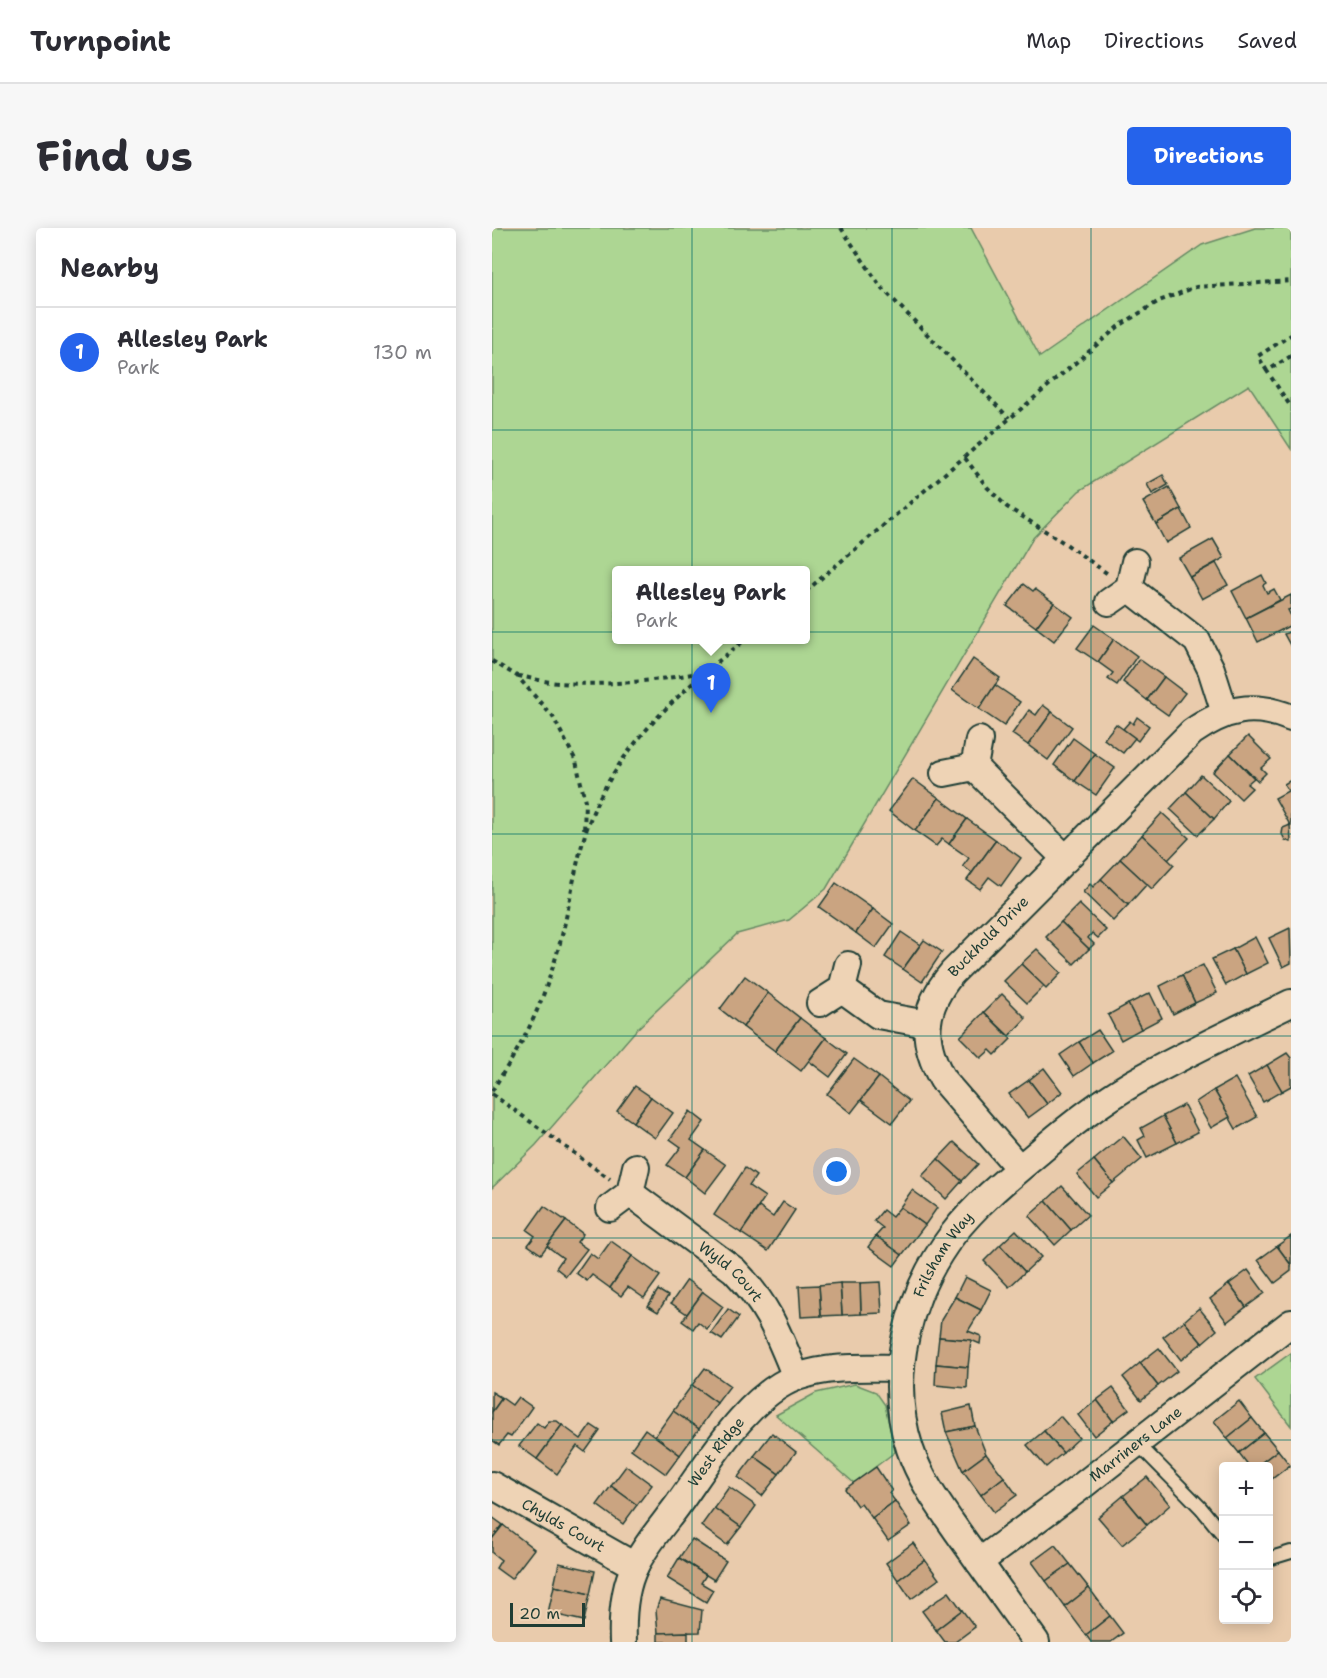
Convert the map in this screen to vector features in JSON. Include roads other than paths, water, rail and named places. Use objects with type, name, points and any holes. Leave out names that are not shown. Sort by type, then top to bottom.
[{"type":"street","points":[[1135,562],[1119,595],[1197,641],[1211,669],[1225,713]]},
{"type":"street","name":"Buckhold Drive","points":[[1019,1168],[943,1080],[930,1053],[927,1024],[936,996],[952,973],[1192,732],[1225,713],[1258,710],[1291,718]]},
{"type":"street","points":[[974,767],[979,740]]},
{"type":"street","points":[[974,767],[1066,859]]},
{"type":"street","points":[[944,773],[974,767]]},
{"type":"street","points":[[820,1003],[845,977],[878,1015],[927,1024]]},
{"type":"street","name":"Frilsham Way","points":[[1036,1642],[928,1488],[909,1448],[902,1409],[901,1368],[904,1341],[925,1279],[947,1243],[988,1196],[1082,1116],[1133,1083],[1291,1003]]},
{"type":"street","name":"Wyld Court","points":[[636,1167],[620,1200],[734,1270],[759,1298],[796,1377]]},
{"type":"street","name":"Marriners Lane","points":[[979,1562],[1078,1489],[1291,1323]]},
{"type":"street","name":"West Ridge","points":[[623,1642],[625,1600],[635,1566],[738,1423],[764,1397],[796,1377],[836,1368],[901,1368]]},
{"type":"street","name":"Chylds Court","points":[[492,1485],[635,1566]]},
{"type":"lane","points":[[1137,1443],[1202,1508],[1219,1530]]},
{"type":"lane","points":[[1273,1558],[1291,1552]]},
{"type":"place","name":"Allesley Park","points":[[711,713]]}]
